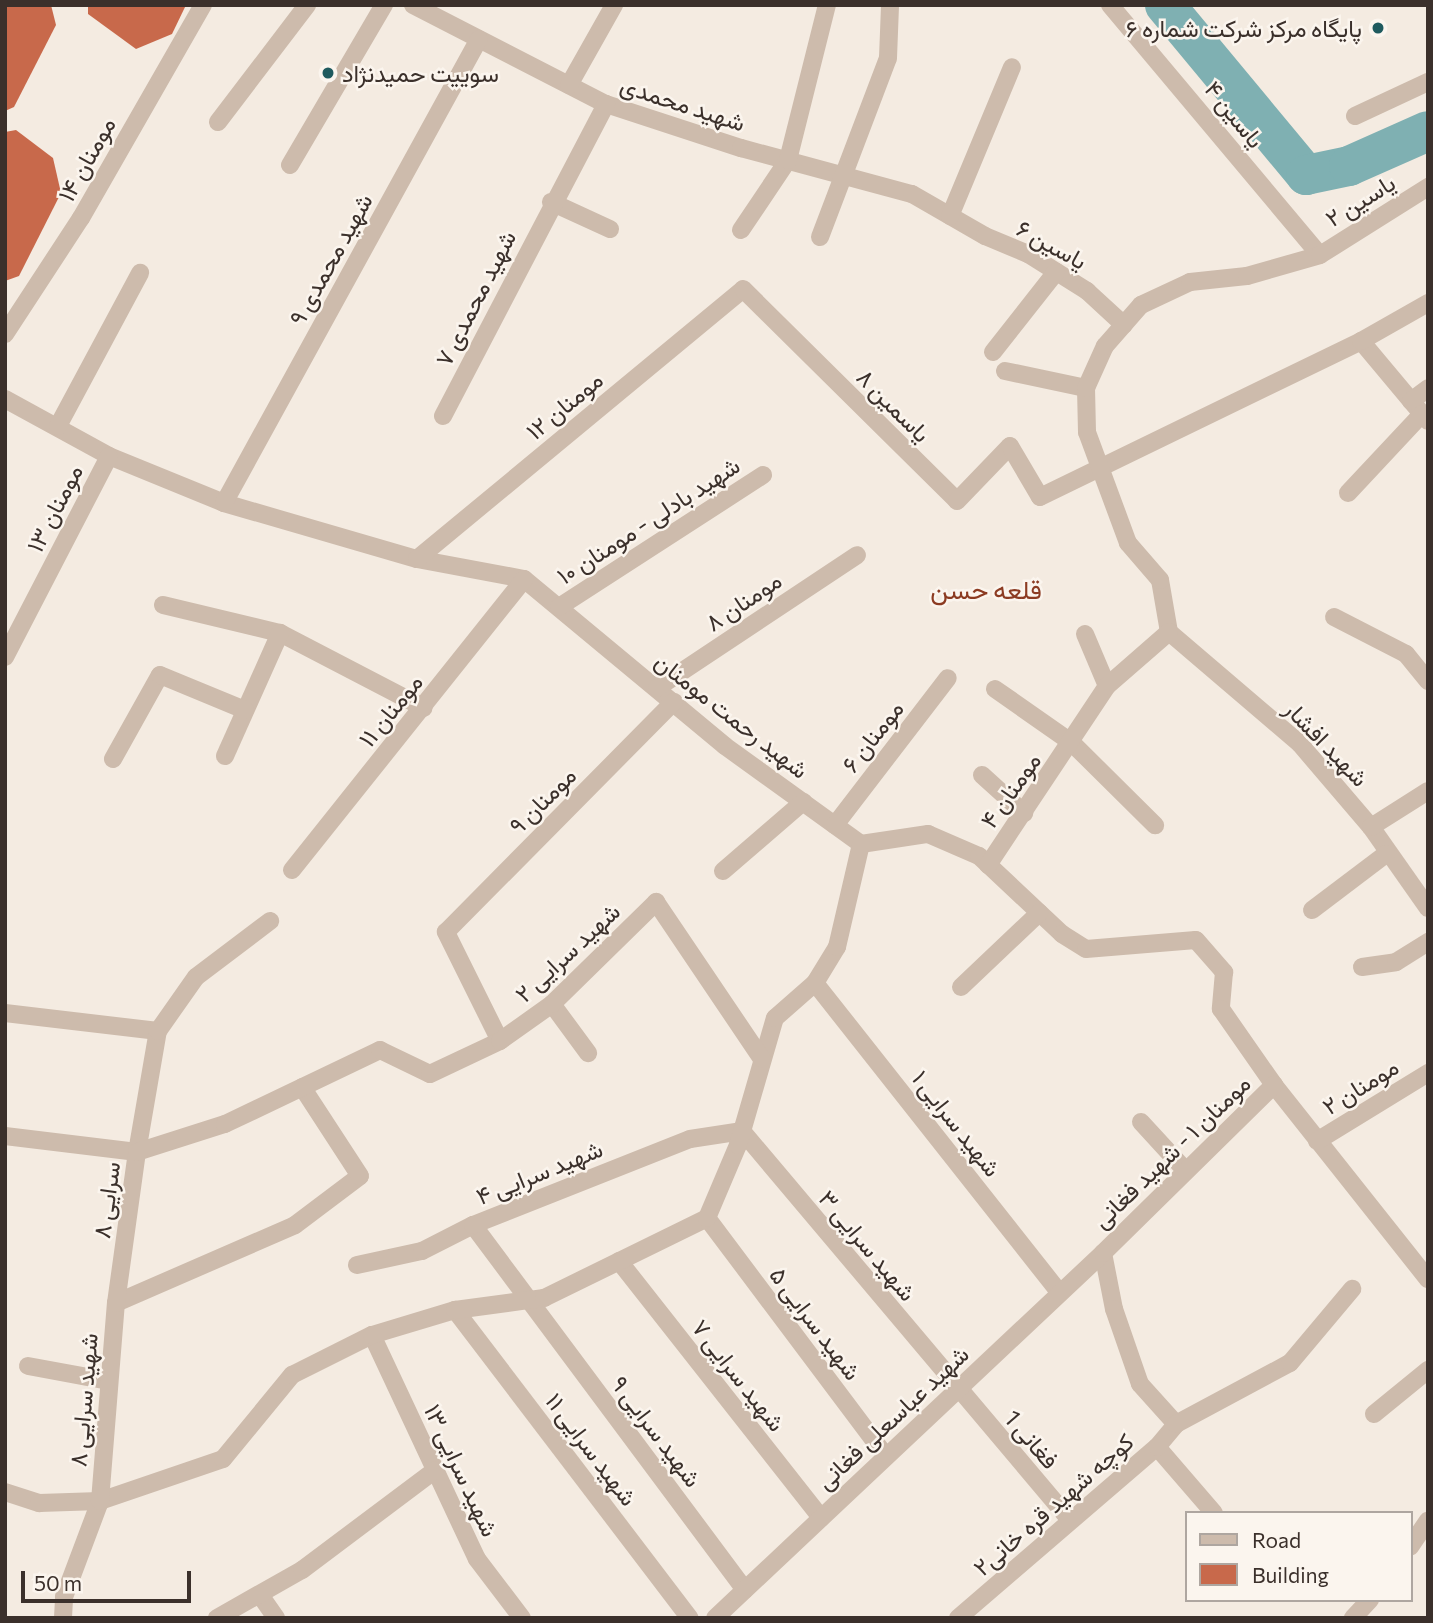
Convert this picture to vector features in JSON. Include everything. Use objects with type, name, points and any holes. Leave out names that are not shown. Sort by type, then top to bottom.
[{"type":"street","name":"مومنان ۱۴","points":[[5,334],[81,218],[203,5]]},
{"type":"street","points":[[218,122],[307,5]]},
{"type":"street","points":[[290,165],[384,5]]},
{"type":"street","points":[[569,85],[614,5]]},
{"type":"street","points":[[741,230],[788,160],[827,5]]},
{"type":"street","points":[[820,237],[847,175],[888,58],[890,5]]},
{"type":"street","name":"یاسین ۴","points":[[1110,5],[1320,255]]},
{"type":"street","name":"شهید محمدی","points":[[425,8],[480,40],[606,104],[788,160],[912,194],[950,216]]},
{"type":"street","name":"۹ شهید محمدی","points":[[224,503],[480,40]]},
{"type":"street","points":[[950,216],[1012,67]]},
{"type":"street","points":[[1355,116],[1428,82]]},
{"type":"street","name":"شهید محمدی ۷","points":[[443,416],[551,202],[606,104]]},
{"type":"street","name":"یاسین ۲","points":[[1086,388],[1105,346],[1141,305],[1190,282],[1247,276],[1320,255],[1428,187]]},
{"type":"street","points":[[551,202],[610,229]]},
{"type":"street","name":"یاسین ۶","points":[[950,216],[1087,291],[1124,325]]},
{"type":"street","points":[[58,426],[140,272]]},
{"type":"street","points":[[993,352],[1056,272]]},
{"type":"street","name":"یاسمین ۸","points":[[743,289],[957,501],[1010,446],[1040,497],[1100,467]]},
{"type":"street","name":"مومنان ۱۲","points":[[417,559],[743,289]]},
{"type":"street","points":[[1100,467],[1361,341],[1428,303]]},
{"type":"street","points":[[1361,341],[1420,412]]},
{"type":"street","points":[[1005,371],[1086,388],[1087,432],[1128,543],[1160,580],[1169,632]]},
{"type":"street","points":[[1348,493],[1420,412],[1428,388]]},
{"type":"street","name":"شهید رحمت مومنان","points":[[7,403],[58,426],[109,456],[224,503],[417,559],[524,579],[674,702],[861,844]]},
{"type":"street","name":"مومنان ۱۳","points":[[5,657],[109,456]]},
{"type":"street","name":"شهید بادلی - مومنان ۱۰","points":[[559,607],[763,475]]},
{"type":"street","name":"مومنان ۸","points":[[657,688],[857,555]]},
{"type":"street","name":"مومنان ۱۱","points":[[292,870],[424,708],[524,579]]},
{"type":"street","points":[[163,605],[280,633],[424,708]]},
{"type":"street","points":[[1334,617],[1406,654],[1428,681]]},
{"type":"street","name":"۴ مومنان","points":[[988,865],[1072,743],[1107,685],[1169,632]]},
{"type":"street","name":"شهید افشار","points":[[1169,632],[1300,744],[1371,827],[1386,854],[1428,908]]},
{"type":"street","points":[[225,756],[280,633]]},
{"type":"street","points":[[1084,634],[1107,685]]},
{"type":"street","points":[[113,759],[160,675],[245,710]]},
{"type":"street","name":"مومنان ۶","points":[[835,825],[948,678]]},
{"type":"street","points":[[995,689],[1072,743],[1155,825]]},
{"type":"street","name":"مومنان ۹","points":[[500,1041],[446,932],[674,702]]},
{"type":"street","points":[[982,775],[1024,813]]},
{"type":"street","points":[[1371,827],[1428,791]]},
{"type":"street","points":[[723,871],[803,802]]},
{"type":"street","points":[[5,1492],[38,1503],[100,1501],[223,1459],[292,1375],[372,1335],[455,1310],[529,1303],[707,1218],[742,1130],[775,1018],[815,983],[837,947],[861,844],[929,834],[979,856],[1039,913],[1086,949],[1196,940],[1224,972],[1221,1009],[1274,1085],[1428,1279]]},
{"type":"street","points":[[1312,910],[1386,854]]},
{"type":"street","name":"شهید سرایی ۲","points":[[225,1124],[380,1050],[429,1074],[500,1041],[552,1004],[656,902],[762,1059]]},
{"type":"street","points":[[961,987],[1039,913]]},
{"type":"street","points":[[5,1136],[137,1152],[158,1031],[196,977],[270,920]]},
{"type":"street","points":[[1362,967],[1396,962],[1428,942]]},
{"type":"street","name":"شهید سرایی ۱","points":[[815,983],[1060,1293]]},
{"type":"street","points":[[552,1004],[587,1052]]},
{"type":"street","points":[[5,1013],[158,1031]]},
{"type":"street","name":"۲ مومنان","points":[[1317,1141],[1428,1073]]},
{"type":"street","name":"مومنان ۱ - شهید فغانی","points":[[1103,1253],[1184,1169],[1274,1085]]},
{"type":"street","points":[[116,1303],[295,1224],[360,1177],[302,1087]]},
{"type":"street","points":[[1141,1122],[1184,1169]]},
{"type":"street","name":"سرایی ۸","points":[[116,1303],[137,1152],[225,1124]]},
{"type":"street","name":"شهید سرایی ۴","points":[[357,1265],[422,1251],[473,1225],[690,1139],[742,1130]]},
{"type":"street","name":"شهید سرایی ۳","points":[[742,1130],[957,1391]]},
{"type":"street","name":"شهید سرایی ۵","points":[[707,1218],[887,1456]]},
{"type":"street","name":"شهید سرایی ۹","points":[[473,1225],[744,1590]]},
{"type":"street","points":[[1103,1253],[1114,1309],[1140,1384],[1176,1424],[1290,1363],[1352,1289]]},
{"type":"street","name":"شهید عباسعلی فغانی","points":[[715,1618],[1103,1253]]},
{"type":"street","name":"شهید سرایی ۷","points":[[620,1261],[821,1518]]},
{"type":"street","name":"شهید سرایی ۸","points":[[63,1618],[64,1597],[100,1501],[116,1303]]},
{"type":"street","name":"شهید سرایی ۱۱","points":[[455,1310],[690,1618]]},
{"type":"street","name":"شهید سرایی ۱۳","points":[[372,1335],[477,1559],[522,1618]]},
{"type":"street","points":[[28,1366],[109,1381]]},
{"type":"street","points":[[1374,1414],[1428,1370]]},
{"type":"street","name":"فغانی 1","points":[[957,1391],[1070,1521]]},
{"type":"street","name":"کوچه شهید قره خانی۲","points":[[958,1618],[1157,1447],[1176,1424]]},
{"type":"street","points":[[1157,1447],[1212,1511]]},
{"type":"street","points":[[217,1618],[302,1570],[435,1470]]},
{"type":"street","points":[[1412,1544],[1428,1520]]},
{"type":"street","points":[[260,1595],[276,1618]]},
{"type":"street","points":[[1353,1618],[1368,1602]]},
{"type":"building","points":[[5,5],[51,5],[56,25],[14,107],[5,111]]},
{"type":"building","points":[[88,5],[186,5],[172,34],[136,49],[88,14]]},
{"type":"building","points":[[16,130],[53,158],[61,193],[19,276],[5,281],[5,132]]},
{"type":"waterway","points":[[1165,5],[1306,175],[1349,166],[1428,131]]},
{"type":"place","name":"پایگاه مرکز شرکت شماره ۶","points":[[1378,28]]},
{"type":"place","name":"سوییت حمیدنژاد","points":[[328,73]]},
{"type":"district","name":"قلعه حسن","points":[[986,589]]}]
